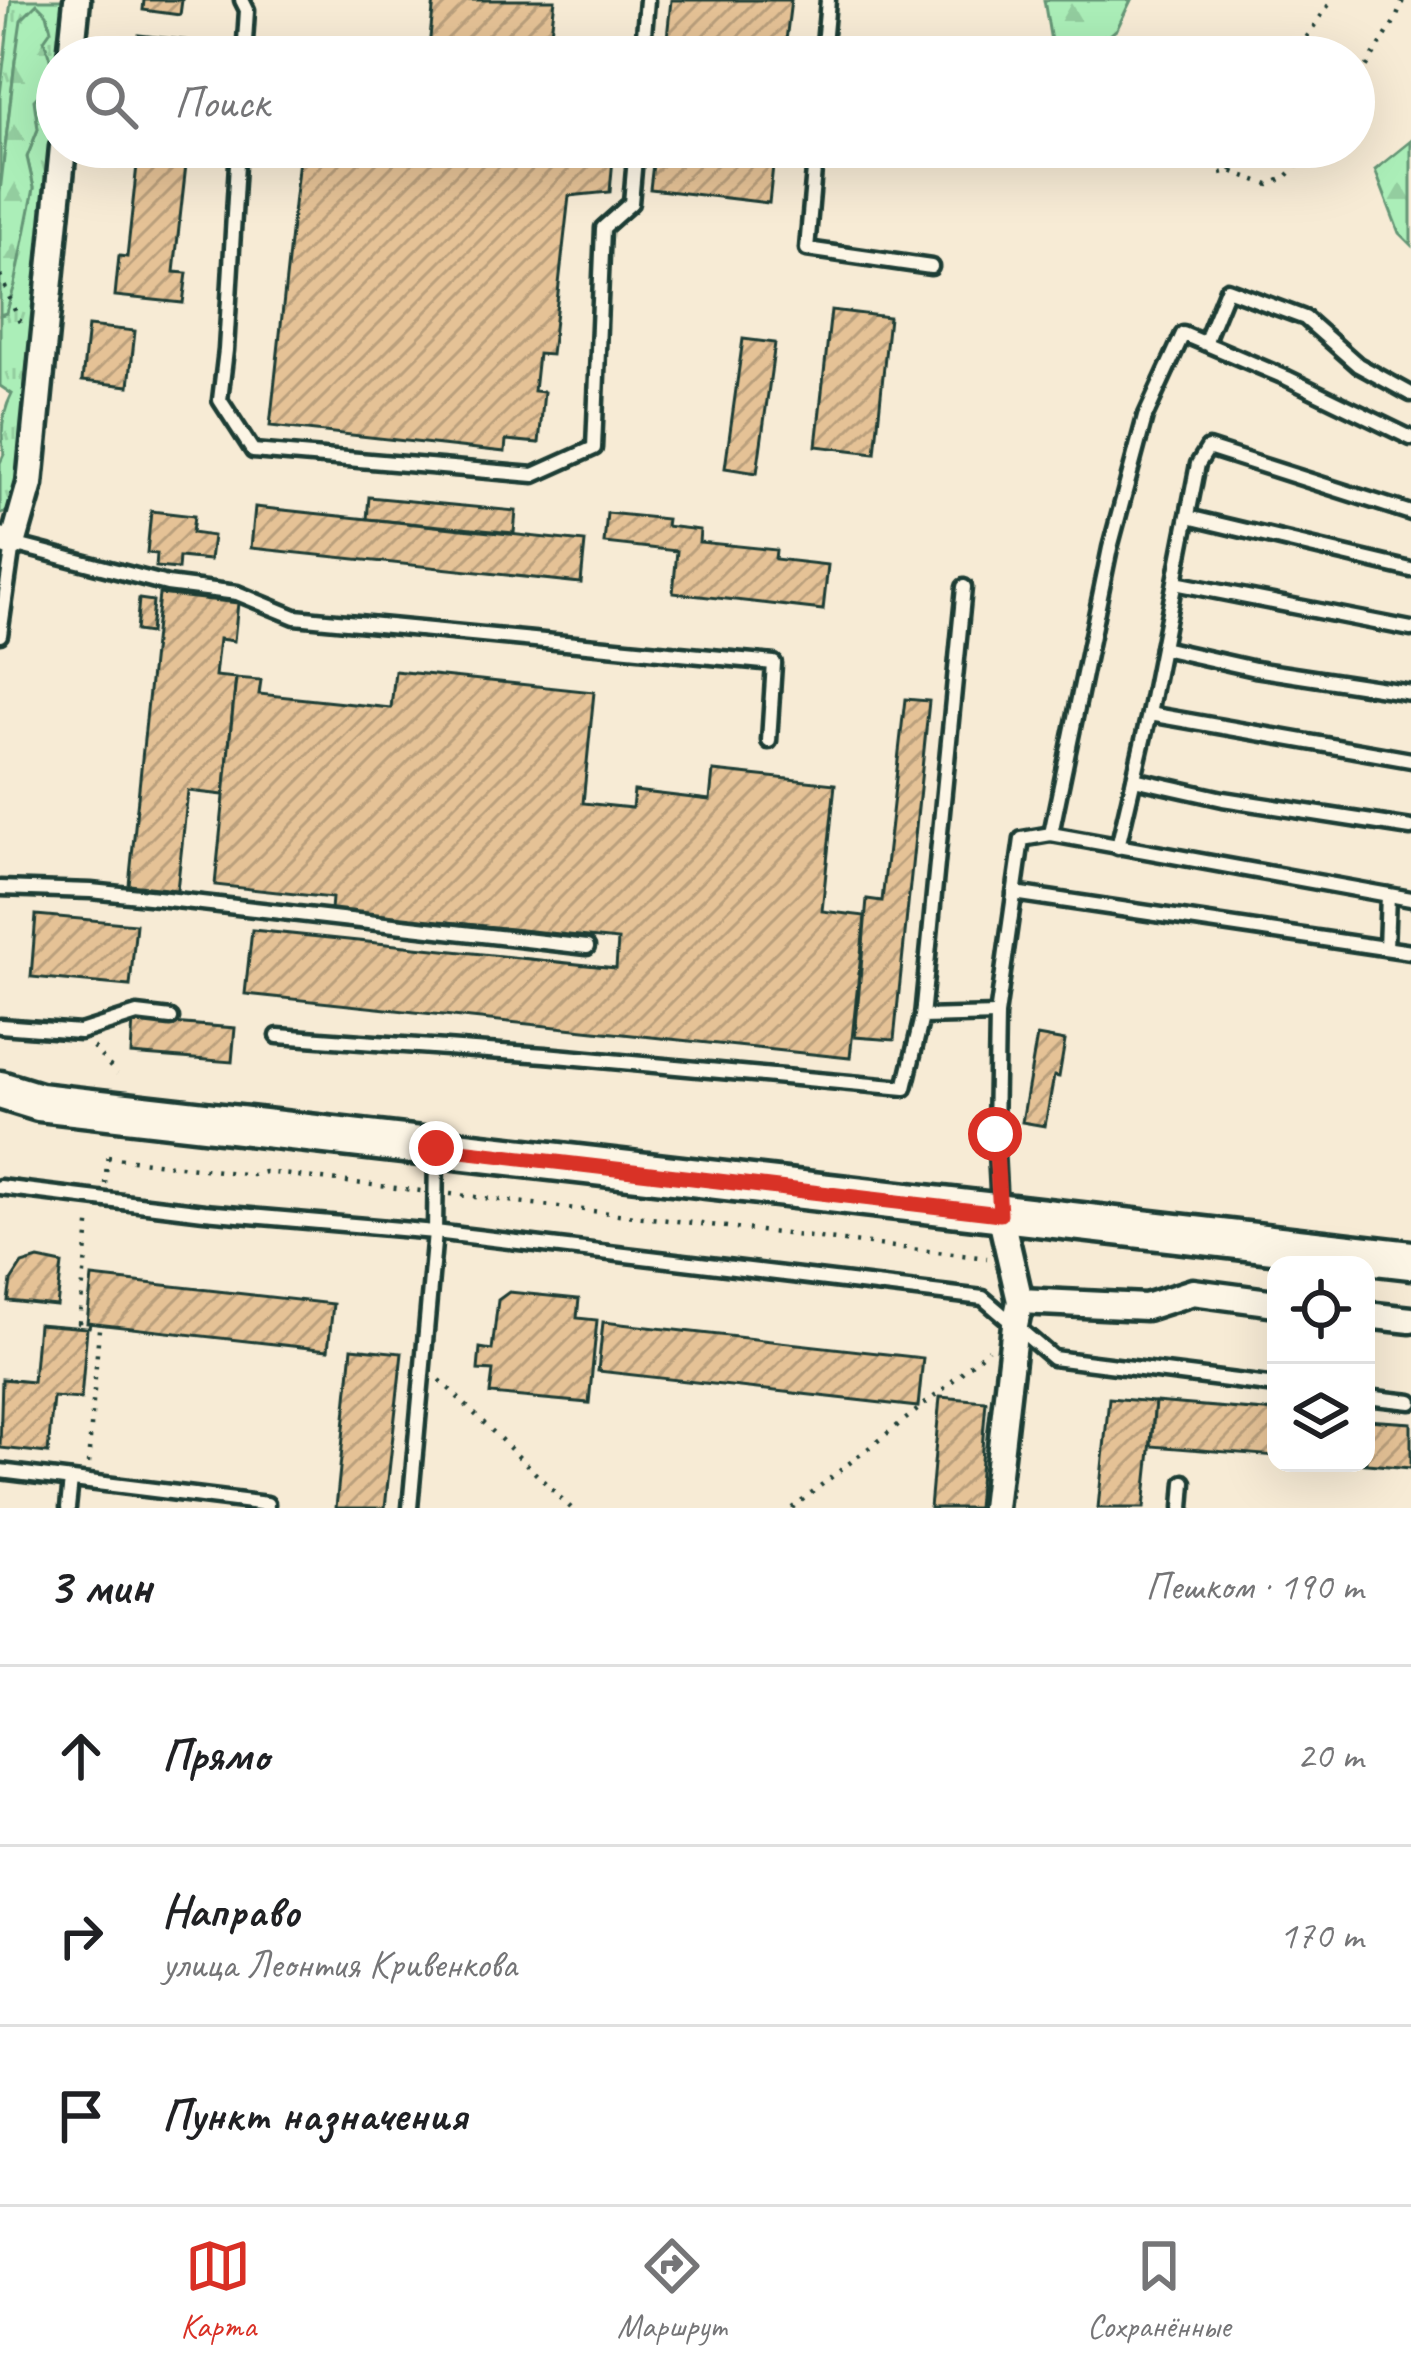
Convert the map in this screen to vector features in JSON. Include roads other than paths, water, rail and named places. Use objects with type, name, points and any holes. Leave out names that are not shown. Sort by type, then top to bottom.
[{"type":"main road","points":[[0,1090],[39,1102],[1411,1260]]},
{"type":"main road","points":[[0,1106],[39,1102]]},
{"type":"main road","points":[[1262,1244],[1411,1239]]},
{"type":"street","points":[[73,36],[77,0]]},
{"type":"street","points":[[6,543],[30,484],[61,168]]},
{"type":"street","points":[[994,1508],[1017,1313],[1000,1214]]},
{"type":"street","points":[[1017,1313],[1146,1307],[1193,1292],[1267,1302]]},
{"type":"street","points":[[1375,1316],[1411,1321]]},
{"type":"lane","points":[[242,0],[247,10],[245,36]]},
{"type":"lane","points":[[644,36],[647,0]]},
{"type":"lane","points":[[825,36],[828,0]]},
{"type":"lane","points":[[237,168],[220,400],[253,451],[534,475],[594,448],[603,228],[631,203],[634,168]]},
{"type":"lane","points":[[814,168],[807,249],[931,267]]},
{"type":"lane","points":[[1204,343],[1227,289],[1305,318],[1358,365],[1411,394]]},
{"type":"lane","points":[[1051,834],[1110,548],[1145,417],[1183,334],[1411,437]]},
{"type":"lane","points":[[1118,848],[1198,464],[1208,448],[1411,513]]},
{"type":"lane","points":[[1188,517],[1411,570]]},
{"type":"lane","points":[[0,635],[6,543],[167,584],[237,593],[295,617],[774,663],[769,741]]},
{"type":"lane","points":[[1174,583],[1411,629]]},
{"type":"lane","points":[[278,1036],[905,1088],[922,1017],[964,587]]},
{"type":"lane","points":[[1162,648],[1411,693]]},
{"type":"lane","points":[[1149,714],[1411,760]]},
{"type":"lane","points":[[1133,779],[1222,800],[1411,828]]},
{"type":"lane","points":[[1000,1214],[995,1134],[998,1015],[1022,839],[1051,834],[1411,899]]},
{"type":"lane","points":[[0,888],[113,894],[587,947]]},
{"type":"lane","points":[[1014,893],[1411,952]]},
{"type":"lane","points":[[1385,948],[1388,895]]},
{"type":"lane","points":[[0,1026],[80,1033],[137,1014],[171,1018]]},
{"type":"lane","points":[[922,1017],[998,1015]]},
{"type":"lane","points":[[410,1508],[435,1232],[436,1148]]},
{"type":"lane","points":[[0,1187],[204,1212],[435,1232],[983,1298],[1017,1313],[1053,1358],[1267,1384]]},
{"type":"lane","points":[[1375,1398],[1411,1402]]},
{"type":"lane","points":[[0,1471],[267,1504]]},
{"type":"lane","points":[[68,1508],[70,1480]]},
{"type":"lane","points":[[1182,1508],[1184,1482]]}]
